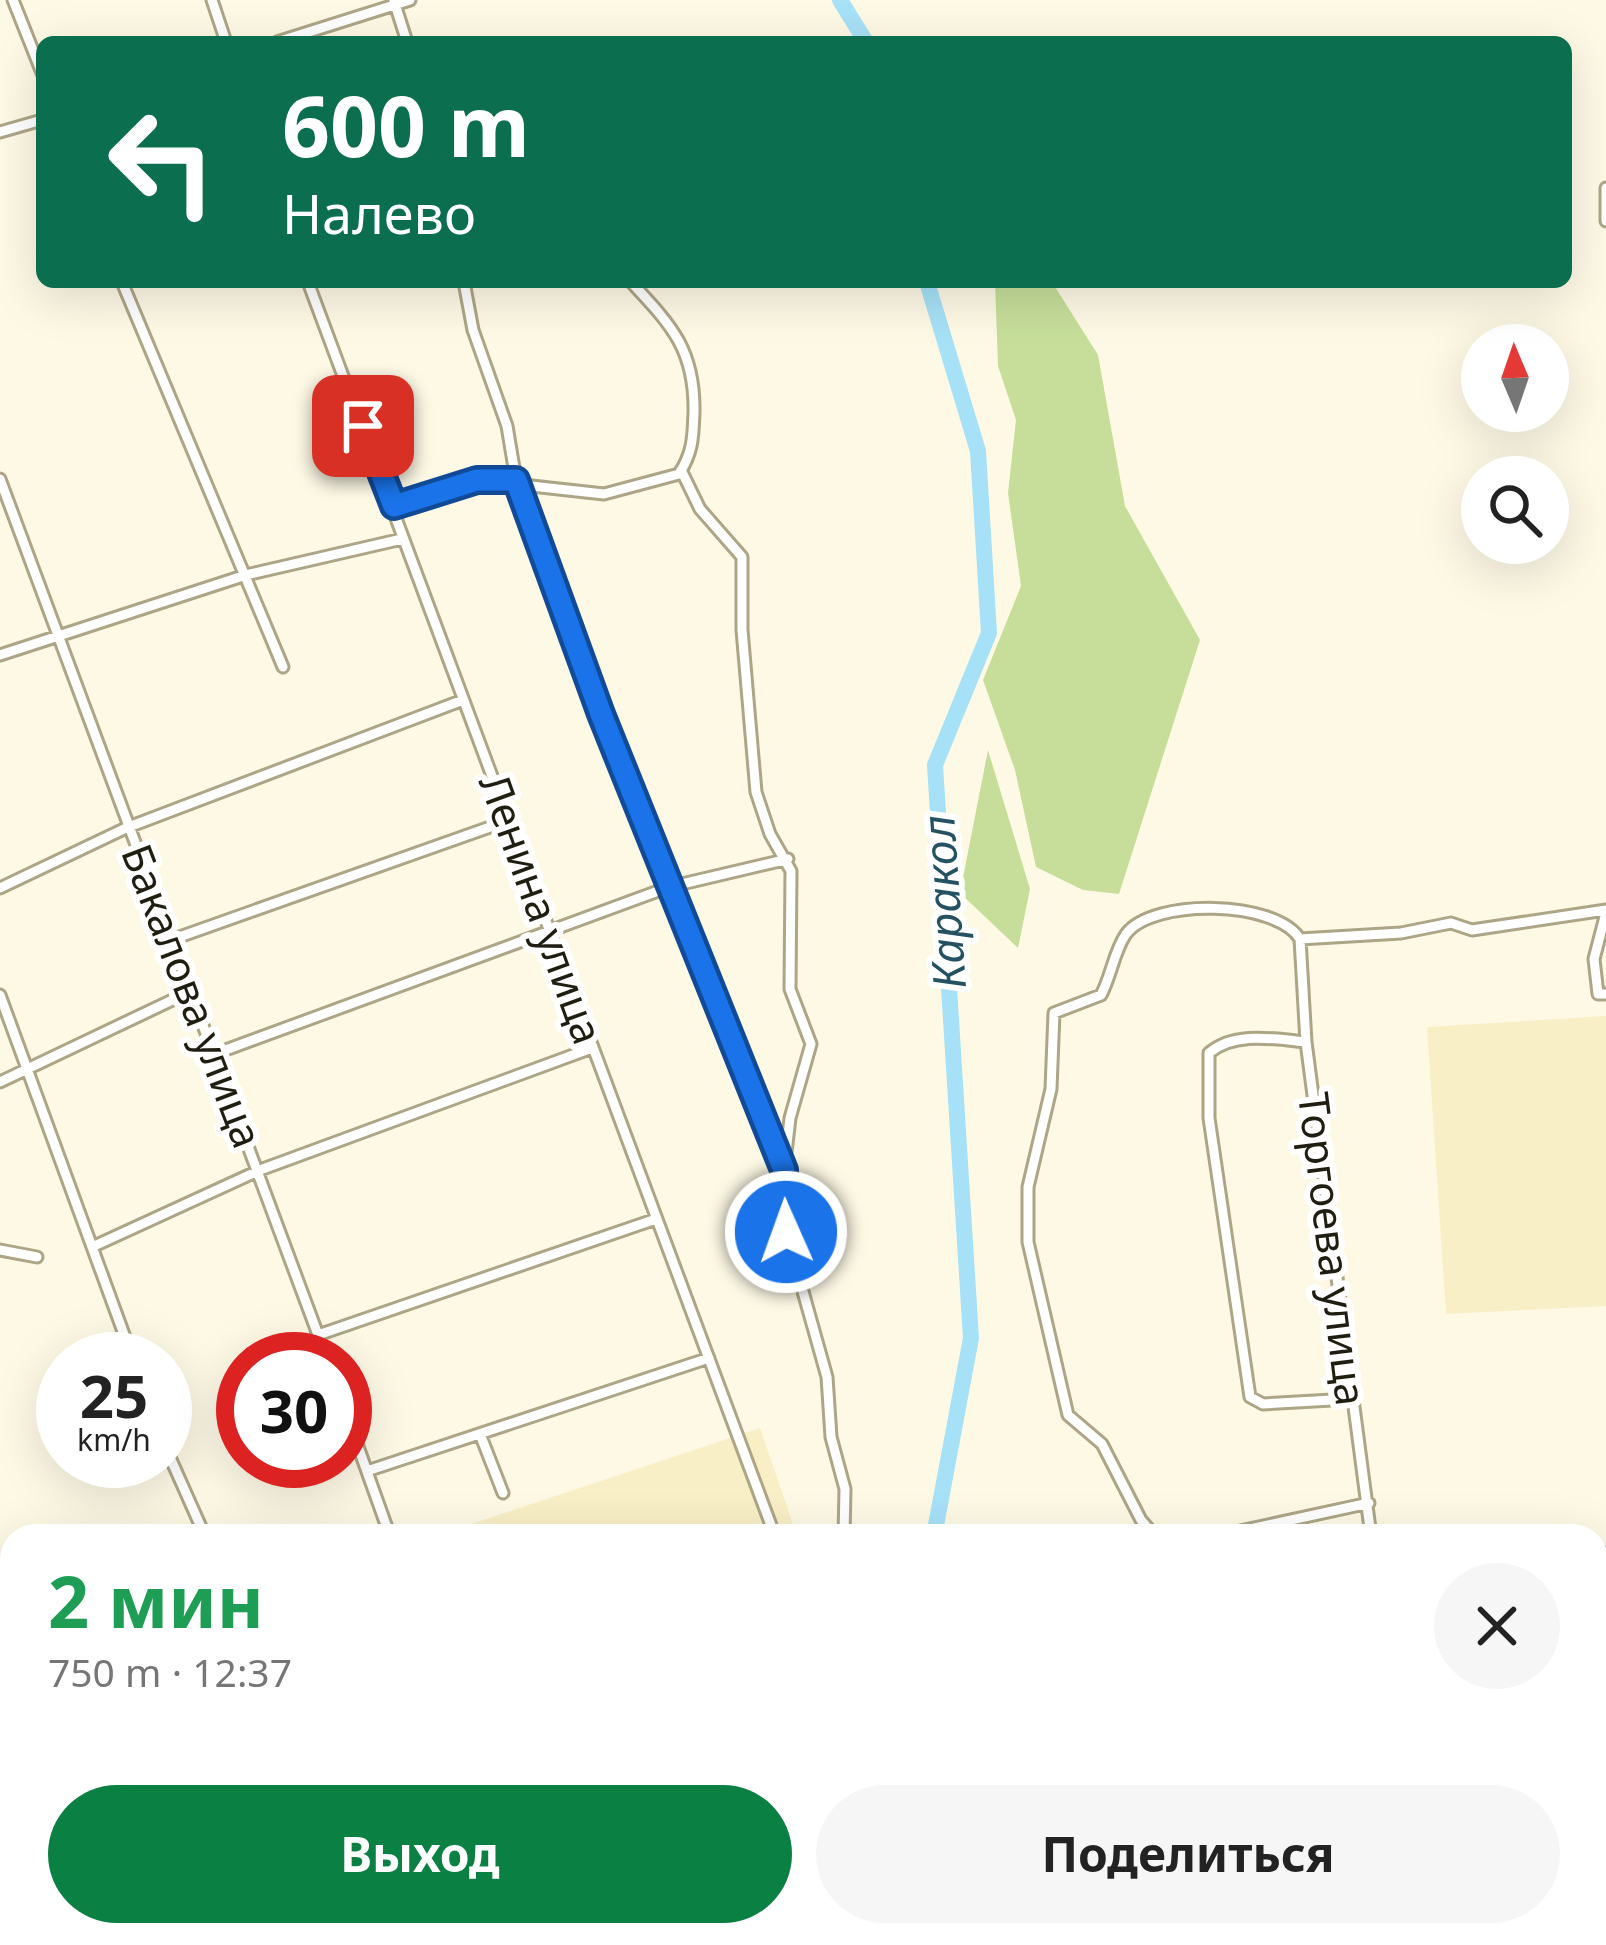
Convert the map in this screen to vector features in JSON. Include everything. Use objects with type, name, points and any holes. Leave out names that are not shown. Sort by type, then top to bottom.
[{"type":"street","points":[[13,0],[36,58]]},
{"type":"street","points":[[212,0],[224,36]]},
{"type":"street","points":[[295,36],[410,0]]},
{"type":"street","points":[[394,2],[405,36]]},
{"type":"street","points":[[0,132],[36,122]]},
{"type":"street","points":[[1606,188],[1606,221]]},
{"type":"street","points":[[125,288],[283,667]]},
{"type":"street","name":"Ленина улица","points":[[310,288],[771,1524]]},
{"type":"street","points":[[465,288],[473,331],[507,426],[516,480],[669,887],[784,1170]]},
{"type":"street","points":[[394,506],[477,480],[516,480],[604,494],[681,470],[693,452],[694,369],[668,322],[637,288]]},
{"type":"street","points":[[681,470],[700,509],[742,557],[742,630],[756,791],[770,834],[788,859],[790,989],[811,1050],[790,1118],[784,1170],[791,1260],[827,1377],[832,1438],[845,1490],[844,1524]]},
{"type":"street","name":"Бакалова улица","points":[[0,479],[187,993],[260,1170],[317,1332]]},
{"type":"street","points":[[0,655],[246,574],[402,538]]},
{"type":"street","points":[[0,888],[126,828],[463,700]]},
{"type":"street","points":[[168,941],[508,820]]},
{"type":"street","points":[[212,1054],[669,887],[788,859]]},
{"type":"street","points":[[1145,1524],[1102,1444],[1068,1415],[1028,1242],[1028,1187],[1051,1089],[1054,1013],[1101,995],[1126,934],[1161,918],[1196,910],[1246,909],[1272,915],[1292,926],[1300,939],[1401,933],[1451,923],[1472,930],[1606,912],[1594,959],[1602,994]]},
{"type":"street","name":"Торгоева улица","points":[[1300,939],[1306,1042],[1370,1524]]},
{"type":"street","points":[[0,1082],[187,993]]},
{"type":"street","points":[[0,995],[123,1332]]},
{"type":"street","points":[[1306,1042],[1229,1041],[1217,1046],[1209,1053],[1209,1118],[1250,1397],[1263,1404],[1350,1399]]},
{"type":"street","points":[[92,1247],[260,1170],[592,1048]]},
{"type":"street","points":[[327,1332],[656,1219]]},
{"type":"street","points":[[0,1250],[37,1257]]},
{"type":"street","points":[[372,1469],[709,1358]]},
{"type":"street","points":[[480,1434],[503,1493]]},
{"type":"street","points":[[372,1485],[386,1524]]},
{"type":"street","points":[[184,1488],[200,1524]]},
{"type":"street","points":[[1272,1524],[1369,1503]]},
{"type":"shaded area","points":[[1606,1016],[1606,1306],[1446,1314],[1427,1027]]},
{"type":"shaded area","points":[[760,1428],[793,1524],[471,1524]]},
{"type":"green space","points":[[995,288],[1056,288],[1098,355],[1125,506],[1200,640],[1119,894],[1083,890],[1036,867],[1015,770],[983,680],[1021,586],[1008,493],[1016,420],[998,366]]},
{"type":"green space","points":[[988,750],[1030,889],[1018,948],[960,893]]},
{"type":"waterway","name":"Каракол","points":[[840,0],[862,36]]},
{"type":"waterway","name":"Каракол","points":[[929,288],[978,451],[989,633],[935,765],[971,1338],[936,1524]]},
{"type":"route","points":[[363,426],[394,506],[477,480],[516,480],[557,601],[784,1170],[786,1232]]}]
